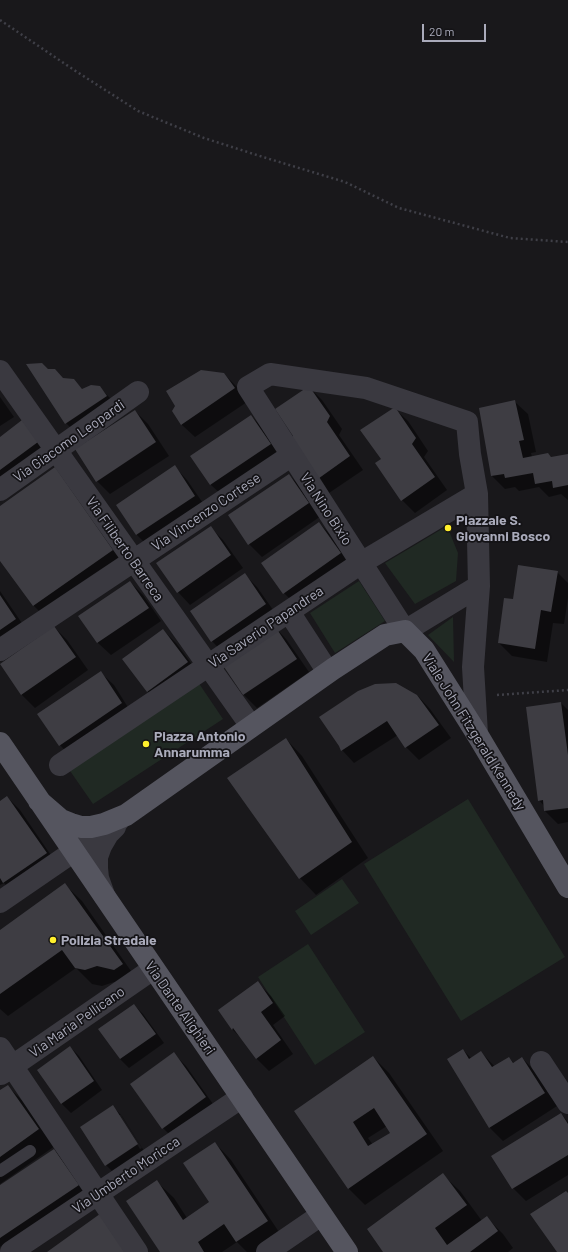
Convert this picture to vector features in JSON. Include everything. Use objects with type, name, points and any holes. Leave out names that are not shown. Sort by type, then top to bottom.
[{"type":"main road","points":[[39,801],[61,820],[81,827],[91,827],[104,824],[126,815],[330,670],[385,635],[405,631]]},
{"type":"main road","name":"Viale John Fitzgerald Kennedy","points":[[405,631],[424,650],[477,734],[568,887]]},
{"type":"main road","name":"Via Dante Alighieri","points":[[0,743],[347,1252]]},
{"type":"street","name":"Via Filiberto Barreca","points":[[0,371],[251,726]]},
{"type":"street","name":"Via Nino Bixio","points":[[405,631],[248,387],[270,374],[366,388],[467,422],[470,454],[477,494]]},
{"type":"street","name":"Via Giacomo Leopardi","points":[[0,490],[138,392]]},
{"type":"street","name":"Via Vincenzo Cortese","points":[[0,650],[292,455]]},
{"type":"street","name":"Via Saverio Papandrea","points":[[60,765],[361,563],[477,494]]},
{"type":"street","points":[[477,494],[479,586],[473,667],[477,734]]},
{"type":"street","points":[[405,631],[479,586]]},
{"type":"street","points":[[289,612],[330,670]]},
{"type":"street","points":[[0,902],[126,815]]},
{"type":"street","points":[[104,896],[98,878],[97,857],[108,834],[126,815]]},
{"type":"street","name":"Via Maria Pellicano","points":[[6,1071],[154,969]]},
{"type":"street","points":[[0,1048],[6,1071],[98,1194],[137,1252]]},
{"type":"street","points":[[541,1062],[568,1103]]},
{"type":"street","name":"Via Umberto Moricca","points":[[11,1252],[242,1097]]},
{"type":"street","points":[[267,1252],[321,1215]]},
{"type":"lane","points":[[0,1171],[30,1151]]},
{"type":"path","points":[[0,20],[138,111],[204,138],[263,158],[345,182],[399,208],[510,238],[568,242]]},
{"type":"path","points":[[475,697],[568,690]]},
{"type":"shaded area","points":[[447,526],[458,553],[456,581],[415,604],[385,563]]},
{"type":"shaded area","points":[[359,581],[385,621],[335,653],[310,613]]},
{"type":"shaded area","points":[[453,617],[454,662],[428,635]]},
{"type":"shaded area","points":[[198,682],[223,719],[93,804],[68,768]]},
{"type":"shaded area","points":[[468,799],[565,957],[461,1021],[364,864]]},
{"type":"shaded area","points":[[342,879],[359,903],[311,935],[295,911]]},
{"type":"shaded area","points":[[308,944],[365,1032],[315,1065],[258,977]]},
{"type":"building","points":[[42,363],[48,369],[55,369],[63,378],[74,379],[82,389],[91,385],[100,386],[107,396],[65,424],[26,364]]},
{"type":"building","points":[[201,370],[224,373],[235,388],[181,425],[172,411],[175,406],[166,391]]},
{"type":"building","points":[[309,386],[330,416],[327,422],[350,456],[315,481],[287,441],[293,436],[275,409]]},
{"type":"building","points":[[515,400],[524,440],[519,441],[523,458],[548,453],[551,457],[568,454],[568,485],[553,488],[552,481],[535,484],[533,473],[505,478],[504,474],[491,476],[479,408]]},
{"type":"building","points":[[395,407],[416,438],[412,444],[435,477],[401,501],[375,463],[381,459],[360,430]]},
{"type":"building","points":[[135,410],[156,442],[96,482],[75,449]]},
{"type":"building","points":[[251,415],[271,444],[210,485],[190,456]]},
{"type":"building","points":[[22,420],[38,442],[0,470],[0,437]]},
{"type":"building","points":[[175,465],[195,496],[136,535],[116,505]]},
{"type":"building","points":[[55,467],[113,550],[33,606],[0,561],[0,506]]},
{"type":"building","points":[[289,474],[309,503],[248,545],[228,515]]},
{"type":"building","points":[[319,522],[341,553],[283,594],[261,563]]},
{"type":"building","points":[[211,526],[231,555],[177,593],[156,563]]},
{"type":"building","points":[[518,565],[558,571],[551,612],[541,610],[535,649],[498,643],[504,598],[513,599]]},
{"type":"building","points":[[245,573],[266,604],[211,642],[190,611]]},
{"type":"building","points":[[130,581],[149,608],[97,643],[78,616]]},
{"type":"building","points":[[0,595],[16,619],[0,630]]},
{"type":"building","points":[[274,625],[297,659],[243,695],[220,661]]},
{"type":"building","points":[[54,626],[76,657],[21,695],[0,664]]},
{"type":"building","points":[[163,629],[188,662],[147,692],[122,659]]},
{"type":"building","points":[[101,671],[122,703],[59,746],[37,714]]},
{"type":"building","points":[[396,683],[417,695],[439,725],[405,748],[387,721],[341,751],[319,717],[358,691],[375,684]]},
{"type":"building","points":[[561,702],[568,755],[568,808],[544,811],[543,800],[538,801],[526,707]]},
{"type":"building","points":[[286,738],[352,842],[299,879],[227,778]]},
{"type":"building","points":[[7,796],[47,853],[3,883],[0,878],[0,801]]},
{"type":"building","name":"Polizia Stradale","points":[[65,883],[123,964],[114,970],[97,966],[85,970],[75,968],[62,950],[0,994],[0,930]]},
{"type":"building","points":[[258,981],[273,1003],[261,1012],[281,1040],[256,1059],[218,1010]]},
{"type":"building","points":[[134,1004],[156,1034],[120,1059],[98,1029]]},
{"type":"building","points":[[70,1046],[94,1081],[61,1104],[37,1070]]},
{"type":"building","points":[[463,1049],[469,1059],[481,1051],[492,1067],[509,1057],[513,1063],[522,1057],[545,1093],[489,1128],[447,1059]]},
{"type":"building","points":[[174,1052],[206,1097],[162,1129],[130,1084]]},
{"type":"building","points":[[373,1056],[427,1134],[348,1189],[294,1111]],"holes":[[[374,1108],[390,1133],[368,1146],[353,1122]]]},
{"type":"building","points":[[8,1085],[39,1129],[0,1157],[0,1090]]},
{"type":"building","points":[[113,1105],[138,1144],[105,1166],[80,1127]]},
{"type":"building","points":[[561,1113],[568,1124],[568,1155],[512,1189],[491,1156]]},
{"type":"building","points":[[215,1142],[268,1221],[236,1242],[224,1224],[198,1242],[204,1252],[160,1252],[126,1201],[157,1180],[183,1220],[209,1202],[183,1163]]},
{"type":"building","points":[[54,1149],[79,1185],[0,1238],[0,1185]]},
{"type":"building","points":[[443,1173],[467,1205],[435,1228],[447,1245],[487,1216],[498,1231],[470,1252],[383,1252],[367,1229]]},
{"type":"building","points":[[566,1191],[568,1193],[568,1252],[557,1252],[530,1214]]},
{"type":"building","points":[[104,1211],[134,1252],[47,1252]]},
{"type":"place","name":"Piazzale S. Giovanni Bosco","points":[[448,528]]},
{"type":"place","name":"Piazza Antonio Annarumma","points":[[146,744]]},
{"type":"place","name":"Polizia Stradale","points":[[53,940]]}]
